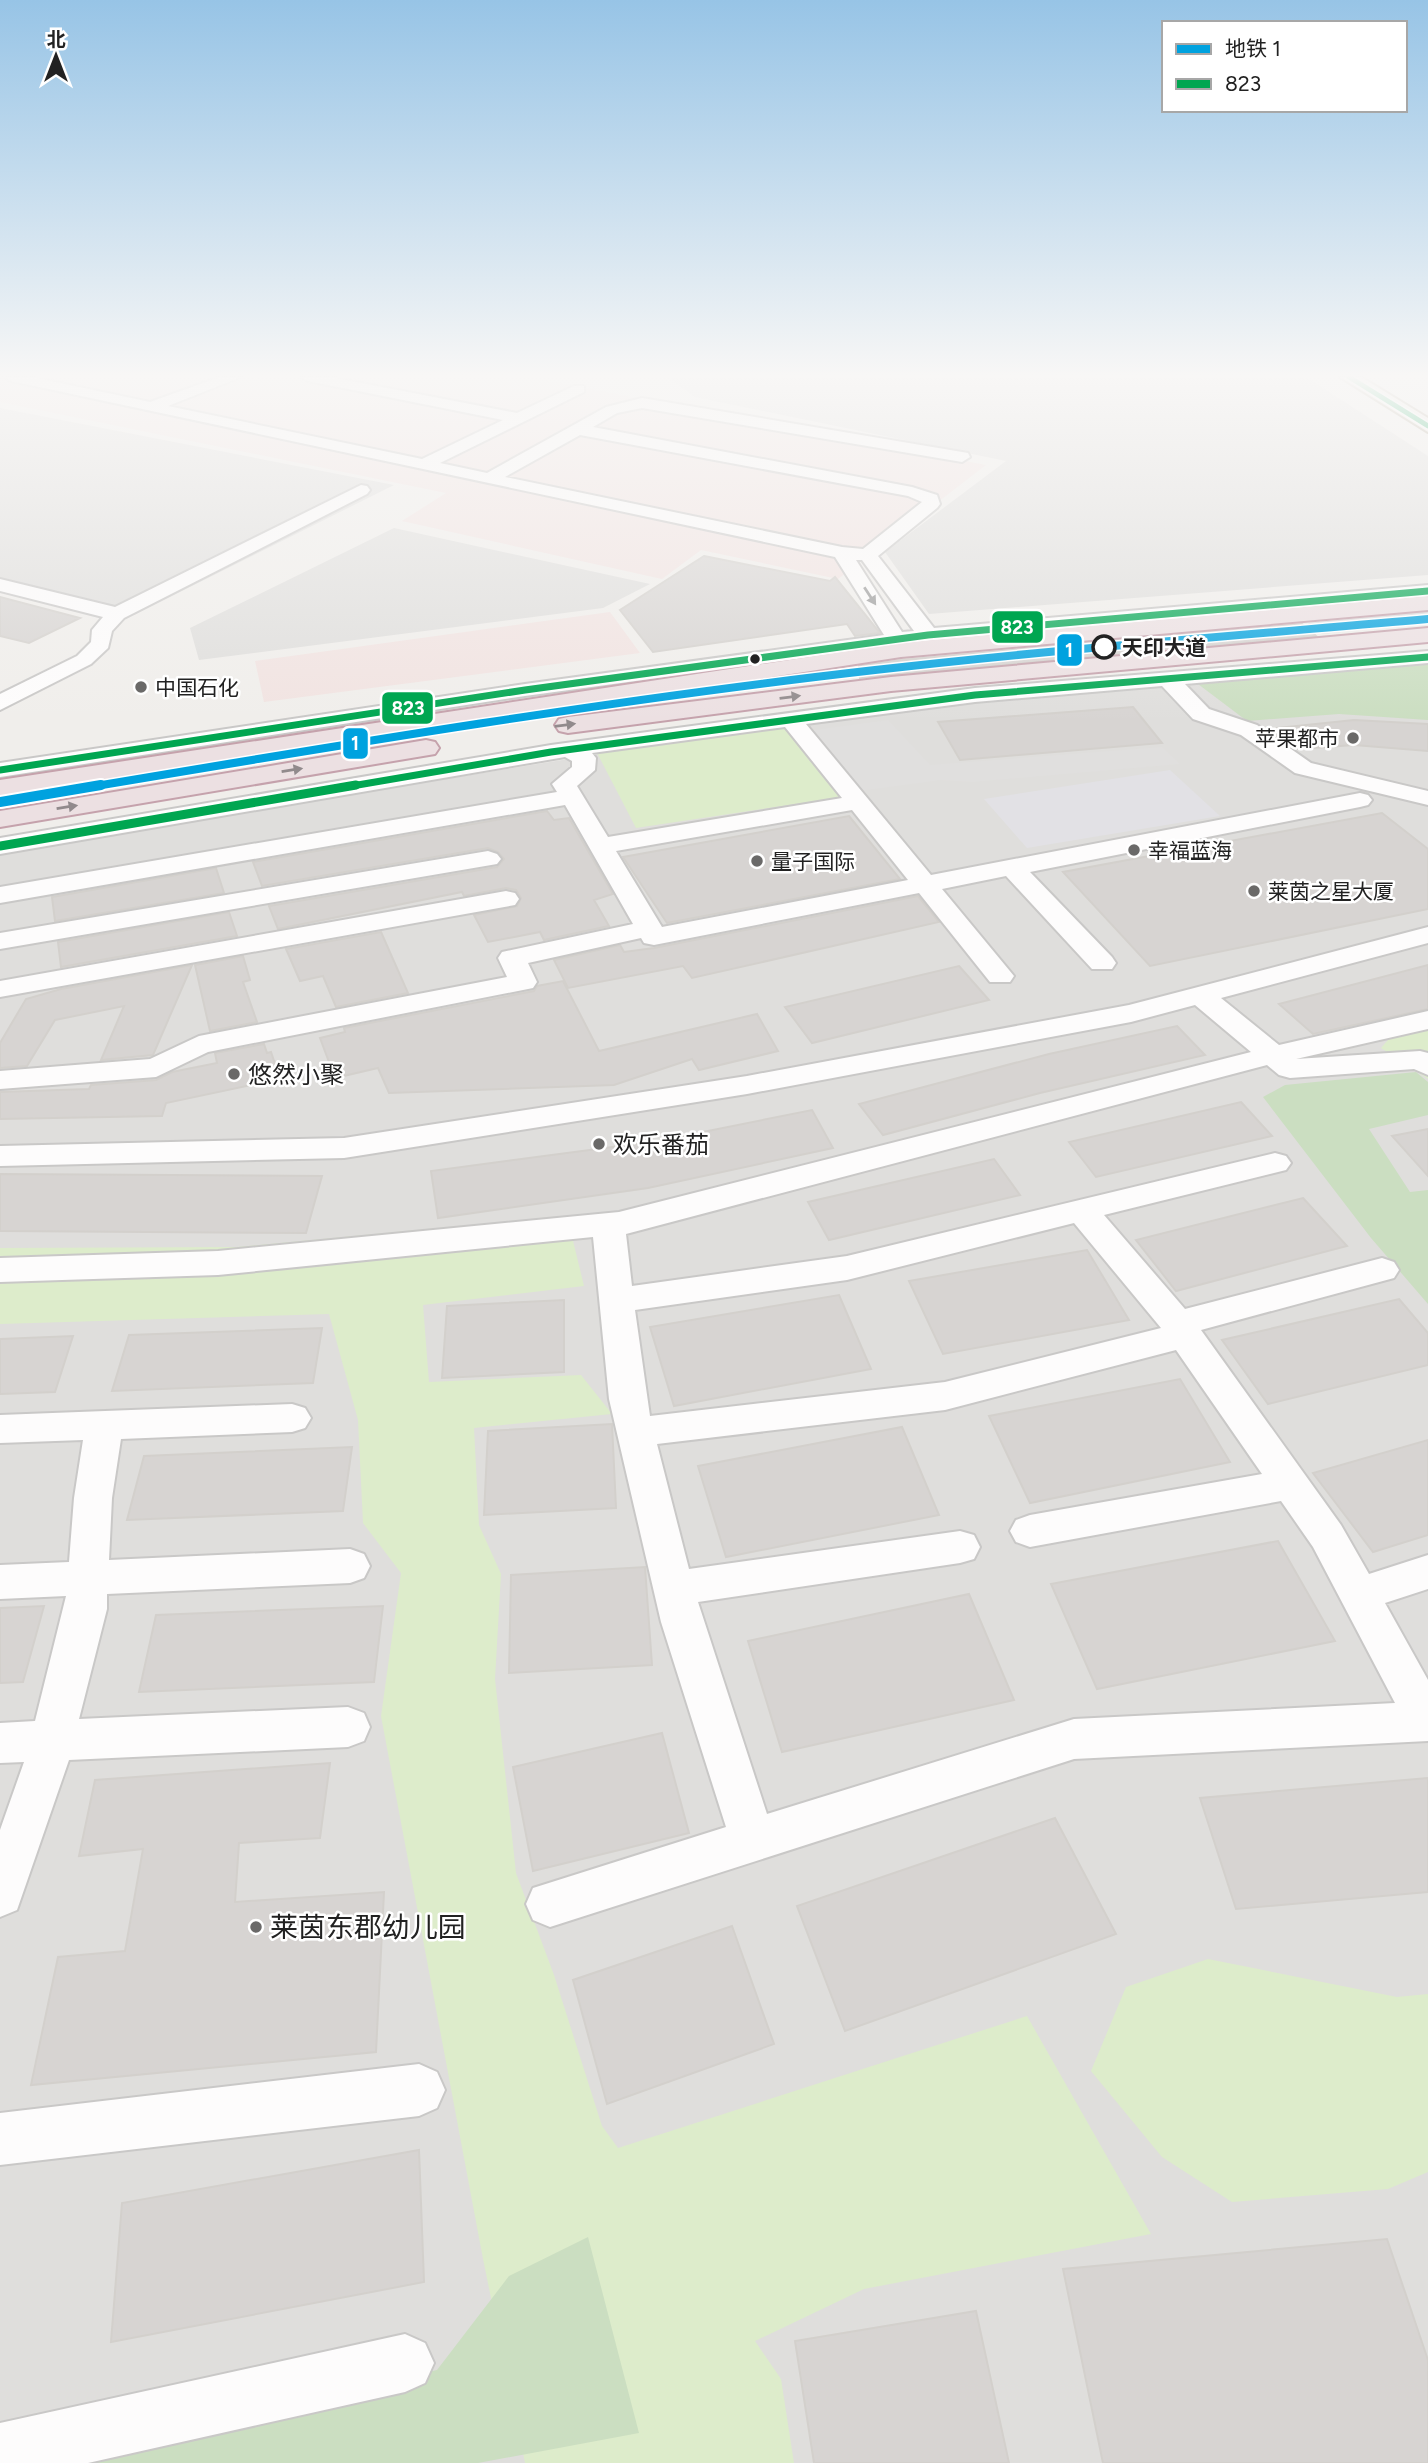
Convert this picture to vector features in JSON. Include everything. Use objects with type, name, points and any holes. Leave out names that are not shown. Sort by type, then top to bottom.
[{"type":"highway","points":[[0,788],[533,704],[901,650],[1428,603]]},
{"type":"highway","points":[[0,819],[568,725],[891,684],[1428,635]]},
{"type":"street","points":[[0,703],[84,660],[101,644],[102,631],[117,614],[357,492]]},
{"type":"street","points":[[555,492],[842,553],[868,555],[929,635]]},
{"type":"street","points":[[868,555],[883,540],[931,504],[931,499],[912,492]]},
{"type":"street","points":[[856,534],[883,540]]},
{"type":"street","points":[[842,553],[897,639]]},
{"type":"street","points":[[0,585],[117,614]]},
{"type":"street","points":[[0,770],[525,690],[897,639],[1428,591]]},
{"type":"street","points":[[0,846],[534,755],[975,695],[1428,657]]},
{"type":"street","points":[[1168,679],[1201,714],[1249,730],[1303,768],[1428,798]]},
{"type":"street","points":[[791,720],[1000,976]]},
{"type":"street","points":[[570,750],[584,758],[583,770],[564,784],[654,937],[1360,800]]},
{"type":"street","points":[[534,755],[535,766],[569,792]]},
{"type":"street","points":[[0,895],[569,792]]},
{"type":"street","points":[[601,846],[858,802]]},
{"type":"street","points":[[0,942],[488,859]]},
{"type":"street","points":[[1012,868],[1102,964]]},
{"type":"street","points":[[0,989],[506,899]]},
{"type":"street","points":[[0,1080],[156,1068],[199,1045],[523,982],[512,958],[649,928]]},
{"type":"street","points":[[0,1156],[344,1148],[747,1085],[1131,1013],[1428,935]]},
{"type":"street","points":[[1202,996],[1290,1069],[1420,1060],[1428,1066]]},
{"type":"street","points":[[753,1840],[674,1588],[627,1399],[609,1226],[1273,1055],[1428,1020]]},
{"type":"street","points":[[617,1300],[847,1268],[1275,1163]]},
{"type":"street","points":[[550,1904],[1074,1739],[1427,1721],[1327,1536],[1181,1330],[1080,1209]]},
{"type":"street","points":[[0,1270],[218,1263],[624,1223]]},
{"type":"street","points":[[636,1432],[945,1396],[1382,1270]]},
{"type":"street","points":[[0,1429],[292,1419]]},
{"type":"street","points":[[0,1894],[52,1741],[86,1609],[93,1498],[104,1425]]},
{"type":"street","points":[[1030,1531],[1290,1484]]},
{"type":"street","points":[[674,1588],[960,1547]]},
{"type":"street","points":[[0,1582],[350,1566]]},
{"type":"street","points":[[1359,1594],[1428,1572]]},
{"type":"street","points":[[0,1743],[348,1727]]},
{"type":"street","points":[[0,2139],[419,2090]]},
{"type":"street","points":[[0,2454],[405,2363]]},
{"type":"shaded area","points":[[0,492],[380,492],[134,615],[0,585]]},
{"type":"shaded area","points":[[441,492],[951,492],[838,579],[701,550],[662,579],[402,521],[446,493]]},
{"type":"shaded area","points":[[965,492],[1428,492],[1428,575],[929,614],[885,552]]},
{"type":"shaded area","points":[[394,528],[650,584],[603,608],[199,660],[190,628]]},
{"type":"shaded area","points":[[610,612],[640,653],[264,702],[255,661]]},
{"type":"shaded area","points":[[1428,666],[1428,2463],[0,2463],[0,852],[672,742],[903,710],[1173,684]]},
{"type":"shaded area","points":[[888,720],[930,765],[1162,747],[1180,764],[973,782],[941,780],[859,791],[807,731]]},
{"type":"shaded area","points":[[1170,770],[1220,816],[1027,848],[984,799]]},
{"type":"green space","points":[[1428,663],[1428,720],[1339,714],[1247,721],[1194,681]]},
{"type":"green space","points":[[788,723],[842,797],[636,828],[595,749]]},
{"type":"green space","points":[[1428,1022],[1428,1079],[1381,1048],[1394,1033]]},
{"type":"green space","points":[[1416,1072],[1428,1082],[1428,1115],[1369,1129],[1410,1192],[1428,1190],[1428,1304],[1371,1238],[1263,1097],[1285,1085]]},
{"type":"green space","points":[[567,1216],[584,1286],[423,1305],[429,1382],[581,1375],[612,1414],[474,1428],[479,1525],[501,1574],[495,1679],[516,1873],[554,1975],[602,2126],[618,2148],[1027,2016],[1151,2234],[864,2289],[755,2341],[781,2379],[794,2463],[525,2463],[483,2259],[381,1716],[401,1573],[363,1523],[358,1420],[329,1314],[0,1324],[0,1248],[237,1247]]},
{"type":"green space","points":[[1208,1959],[1397,1997],[1428,1994],[1428,2172],[1388,2189],[1232,2202],[1162,2157],[1091,2071],[1126,1987]]},
{"type":"green space","points":[[588,2237],[639,2433],[478,2463],[2,2463],[76,2451],[437,2370],[509,2276]]},
{"type":"pier","points":[[1428,611],[1428,623],[1322,634],[1308,623]]},
{"type":"building","points":[[704,556],[830,581],[835,577],[880,633],[855,636],[847,624],[653,652],[620,610]]},
{"type":"building","points":[[0,597],[80,618],[29,643],[0,636]]},
{"type":"building","points":[[1302,624],[1316,636],[860,678],[859,666],[901,660]]},
{"type":"building","points":[[1133,707],[1162,743],[960,760],[938,722]]},
{"type":"building","name":"苹果都市","points":[[1354,720],[1428,724],[1428,751],[1354,745],[1298,749],[1268,729]]},
{"type":"building","points":[[547,811],[554,820],[569,818],[613,894],[594,900],[609,926],[544,940],[540,932],[488,942],[474,915],[517,906],[521,898],[516,890],[506,888],[464,896],[462,892],[278,929],[269,906],[497,867],[504,859],[498,852],[488,848],[262,886],[253,862]]},
{"type":"building","name":"莱茵之星大厦","points":[[1382,813],[1428,849],[1428,909],[1150,966],[1063,872]]},
{"type":"building","name":"量子国际","points":[[849,816],[900,879],[667,923],[623,857]]},
{"type":"building","points":[[216,868],[224,893],[55,921],[52,897]]},
{"type":"building","points":[[918,896],[939,922],[692,978],[683,966],[568,988],[554,960],[620,945],[624,952],[654,948]]},
{"type":"building","points":[[229,912],[237,936],[61,967],[58,942]]},
{"type":"building","points":[[381,932],[408,993],[336,1007],[323,976],[300,981],[286,949]]},
{"type":"building","points":[[243,956],[250,980],[243,982],[257,1022],[210,1031],[195,965]]},
{"type":"building","points":[[192,965],[153,1055],[101,1060],[124,1006],[55,1020],[27,1066],[0,1068],[0,1043],[26,999],[61,989]]},
{"type":"building","points":[[1428,965],[1428,1009],[1313,1034],[1279,1004]]},
{"type":"building","points":[[959,966],[989,1000],[812,1043],[785,1007]]},
{"type":"building","points":[[563,981],[599,1051],[757,1014],[778,1051],[699,1070],[692,1059],[614,1085],[389,1093],[378,1068],[335,1078],[320,1038],[345,1032],[344,1028],[534,991],[537,986]]},
{"type":"building","points":[[1177,1026],[1205,1055],[1040,1093],[883,1135],[859,1104],[1049,1054]]},
{"type":"building","points":[[264,1044],[267,1053],[271,1052],[280,1079],[166,1103],[162,1116],[0,1119],[0,1092],[89,1089],[91,1085],[156,1080],[172,1072],[217,1063],[215,1053]]},
{"type":"building","points":[[1241,1102],[1272,1136],[1096,1177],[1069,1142]]},
{"type":"building","points":[[812,1110],[833,1148],[648,1188],[438,1218],[431,1171],[658,1141]]},
{"type":"building","points":[[1428,1129],[1428,1176],[1392,1136]]},
{"type":"building","points":[[994,1159],[1020,1195],[829,1240],[808,1202]]},
{"type":"building","points":[[0,1174],[322,1176],[306,1233],[0,1231]]},
{"type":"building","points":[[1303,1198],[1347,1246],[1176,1291],[1136,1240]]},
{"type":"building","points":[[1087,1250],[1129,1320],[943,1354],[909,1281]]},
{"type":"building","points":[[839,1295],[871,1369],[674,1406],[650,1327]]},
{"type":"building","points":[[1399,1299],[1428,1333],[1428,1365],[1268,1404],[1222,1340]]},
{"type":"building","points":[[564,1300],[564,1372],[442,1378],[447,1306]]},
{"type":"building","points":[[322,1328],[313,1383],[112,1391],[129,1335]]},
{"type":"building","points":[[73,1336],[55,1392],[0,1394],[0,1339]]},
{"type":"building","points":[[1180,1379],[1230,1462],[1030,1503],[989,1416]]},
{"type":"building","points":[[612,1424],[616,1508],[484,1515],[488,1431]]},
{"type":"building","points":[[902,1427],[939,1515],[726,1557],[698,1466]]},
{"type":"building","points":[[1428,1440],[1428,1535],[1373,1552],[1313,1473]]},
{"type":"building","points":[[352,1447],[343,1511],[127,1520],[144,1456]]},
{"type":"building","points":[[1278,1541],[1335,1641],[1097,1689],[1051,1584]]},
{"type":"building","points":[[645,1567],[652,1665],[509,1673],[511,1575]]},
{"type":"building","points":[[969,1594],[1014,1700],[782,1752],[748,1641]]},
{"type":"building","points":[[44,1606],[23,1682],[0,1683],[0,1608]]},
{"type":"building","points":[[383,1606],[374,1682],[139,1692],[156,1615]]},
{"type":"building","points":[[662,1733],[689,1833],[533,1871],[513,1767]]},
{"type":"building","name":"莱茵东郡幼儿园","points":[[330,1763],[320,1838],[239,1843],[235,1902],[384,1892],[376,2052],[31,2085],[58,1957],[125,1951],[143,1849],[79,1856],[95,1780]]},
{"type":"building","points":[[1428,1778],[1428,1892],[1236,1909],[1200,1798]]},
{"type":"building","points":[[1055,1818],[1116,1934],[845,2031],[797,1906]]},
{"type":"building","points":[[732,1926],[774,2044],[607,2104],[573,1980]]},
{"type":"building","points":[[419,2150],[424,2282],[111,2342],[122,2203]]},
{"type":"building","points":[[1387,2239],[1428,2360],[1428,2463],[1103,2463],[1063,2269]]},
{"type":"building","points":[[976,2311],[1009,2463],[814,2463],[795,2341]]},
{"type":"metro line","name":"1","points":[[0,802],[495,722],[794,680],[1031,654],[1428,619]]},
{"type":"transit line","name":"823","points":[[0,770],[525,690],[928,635],[1428,591]]},
{"type":"transit line","name":"823","points":[[0,846],[551,752],[975,695],[1428,657]]},
{"type":"place","name":"天印大道","points":[[1104,647]]},
{"type":"place","name":"中国石化","points":[[141,687]]},
{"type":"place","name":"苹果都市","points":[[1353,738]]},
{"type":"place","name":"幸福蓝海","points":[[1134,850]]},
{"type":"place","name":"量子国际","points":[[757,861]]},
{"type":"place","name":"莱茵之星大厦","points":[[1254,891]]},
{"type":"place","name":"悠然小聚","points":[[234,1074]]},
{"type":"place","name":"欢乐番茄","points":[[599,1144]]},
{"type":"place","name":"莱茵东郡幼儿园","points":[[256,1927]]}]
